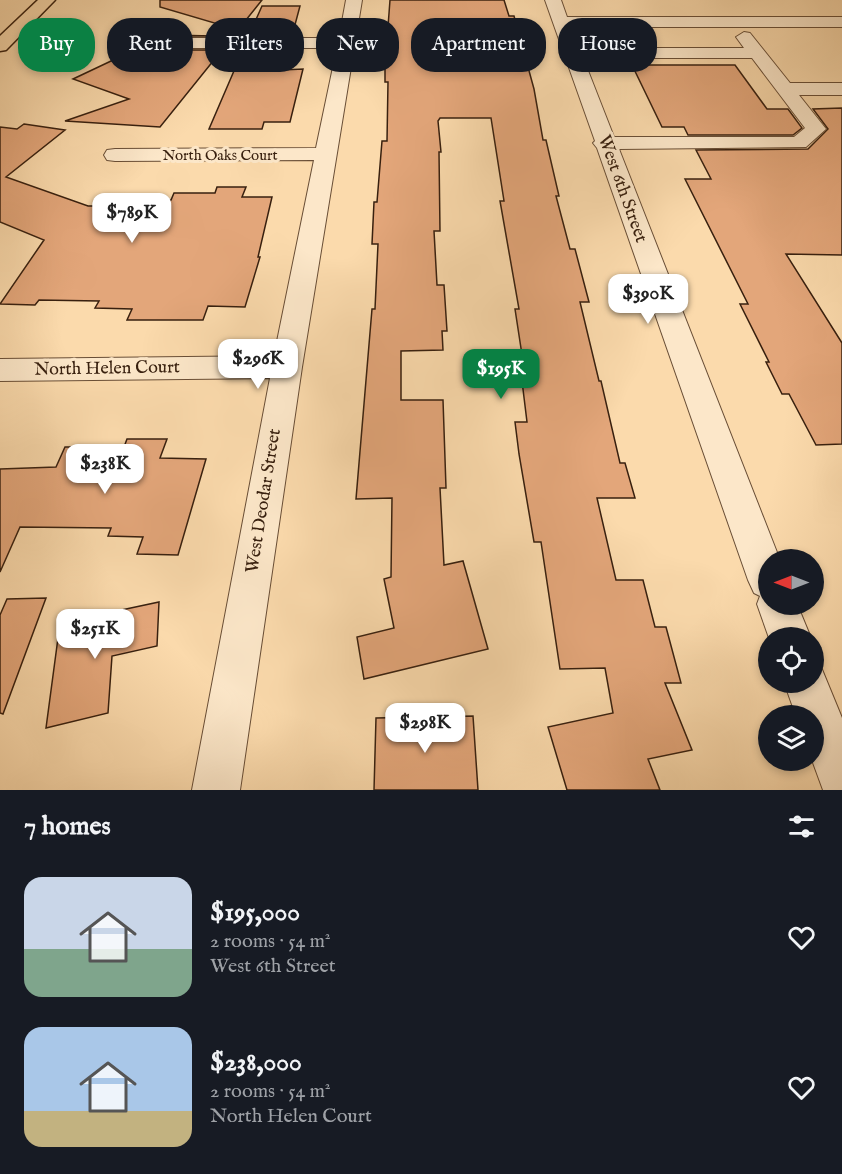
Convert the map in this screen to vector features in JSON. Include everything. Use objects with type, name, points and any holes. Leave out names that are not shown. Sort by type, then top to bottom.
[{"type":"highway","points":[[0,46],[46,0]]},
{"type":"street","name":"West Deodar Street","points":[[351,18],[354,0]]},
{"type":"street","name":"West 6th Street","points":[[553,0],[560,18]]},
{"type":"street","points":[[668,7],[677,22]]},
{"type":"street","points":[[657,22],[840,29]]},
{"type":"street","points":[[702,22],[714,37]]},
{"type":"street","points":[[657,38],[744,37],[840,29]]},
{"type":"street","points":[[604,143],[799,143],[816,129],[744,37]]},
{"type":"street","points":[[193,43],[316,43]]},
{"type":"street","points":[[657,53],[757,53]]},
{"type":"street","name":"West Deodar Street","points":[[216,790],[287,367],[340,72]]},
{"type":"street","name":"West 6th Street","points":[[579,72],[758,553]]},
{"type":"street","points":[[785,89],[842,89]]},
{"type":"street","name":"North Oaks Court","points":[[115,155],[324,154]]},
{"type":"street","name":"North Helen Court","points":[[0,370],[287,367]]},
{"type":"street","points":[[810,693],[842,778]]},
{"type":"building","points":[[160,0],[262,0],[248,18],[205,18],[205,20],[160,7]]},
{"type":"building","points":[[390,0],[504,0],[509,16],[514,16],[515,18],[411,18],[411,72],[529,72],[543,140],[546,140],[559,196],[556,196],[570,249],[575,249],[589,302],[580,302],[599,381],[601,381],[620,463],[625,463],[635,498],[597,498],[616,580],[643,580],[655,627],[666,627],[681,683],[665,683],[692,750],[648,759],[660,790],[567,790],[548,727],[613,713],[605,668],[560,669],[541,542],[534,542],[519,454],[515,422],[527,422],[522,381],[526,381],[515,309],[519,309],[500,201],[504,201],[491,118],[440,118],[438,121],[441,152],[439,152],[440,231],[434,231],[437,285],[444,285],[447,331],[442,331],[443,350],[401,351],[401,400],[443,400],[446,488],[440,488],[444,565],[463,561],[488,649],[364,679],[357,637],[394,628],[384,579],[391,577],[392,498],[356,499],[372,309],[375,309],[378,244],[372,244],[374,202],[377,202],[382,141],[387,141],[388,82],[385,82],[385,72],[399,72],[399,18],[389,18]]},
{"type":"building","points":[[262,6],[300,6],[297,18],[257,18]]},
{"type":"building","points":[[193,50],[205,50],[205,71],[160,127],[65,121],[129,99],[73,79],[88,72],[95,72],[95,69],[107,63],[107,72],[193,72]]},
{"type":"building","points":[[657,65],[735,65],[767,109],[788,109],[802,128],[793,135],[688,135],[684,127],[662,127],[635,72],[657,72]]},
{"type":"building","points":[[234,72],[302,72],[290,122],[264,122],[262,129],[209,129]]},
{"type":"building","points":[[842,108],[842,255],[786,254],[842,343],[842,444],[816,445],[789,394],[782,394],[766,362],[769,362],[740,304],[748,304],[685,179],[711,179],[696,150],[808,149],[828,129],[813,109]]},
{"type":"building","points":[[24,124],[65,130],[6,177],[88,206],[144,206],[147,201],[171,200],[174,193],[215,193],[217,187],[246,187],[242,197],[272,197],[258,257],[260,257],[245,307],[208,306],[203,320],[127,320],[132,309],[95,308],[99,301],[39,300],[35,305],[0,304],[44,240],[0,222],[0,127],[17,129]]},
{"type":"building","points":[[127,439],[167,439],[160,458],[206,459],[178,555],[137,554],[143,537],[108,536],[111,528],[20,527],[0,572],[0,469],[56,467],[65,447],[124,447]]},
{"type":"building","points":[[46,598],[3,714],[0,713],[0,615],[7,599]]},
{"type":"building","points":[[159,602],[157,646],[112,656],[108,713],[46,728],[60,623]]},
{"type":"building","points":[[473,716],[478,790],[374,790],[376,718]]}]
